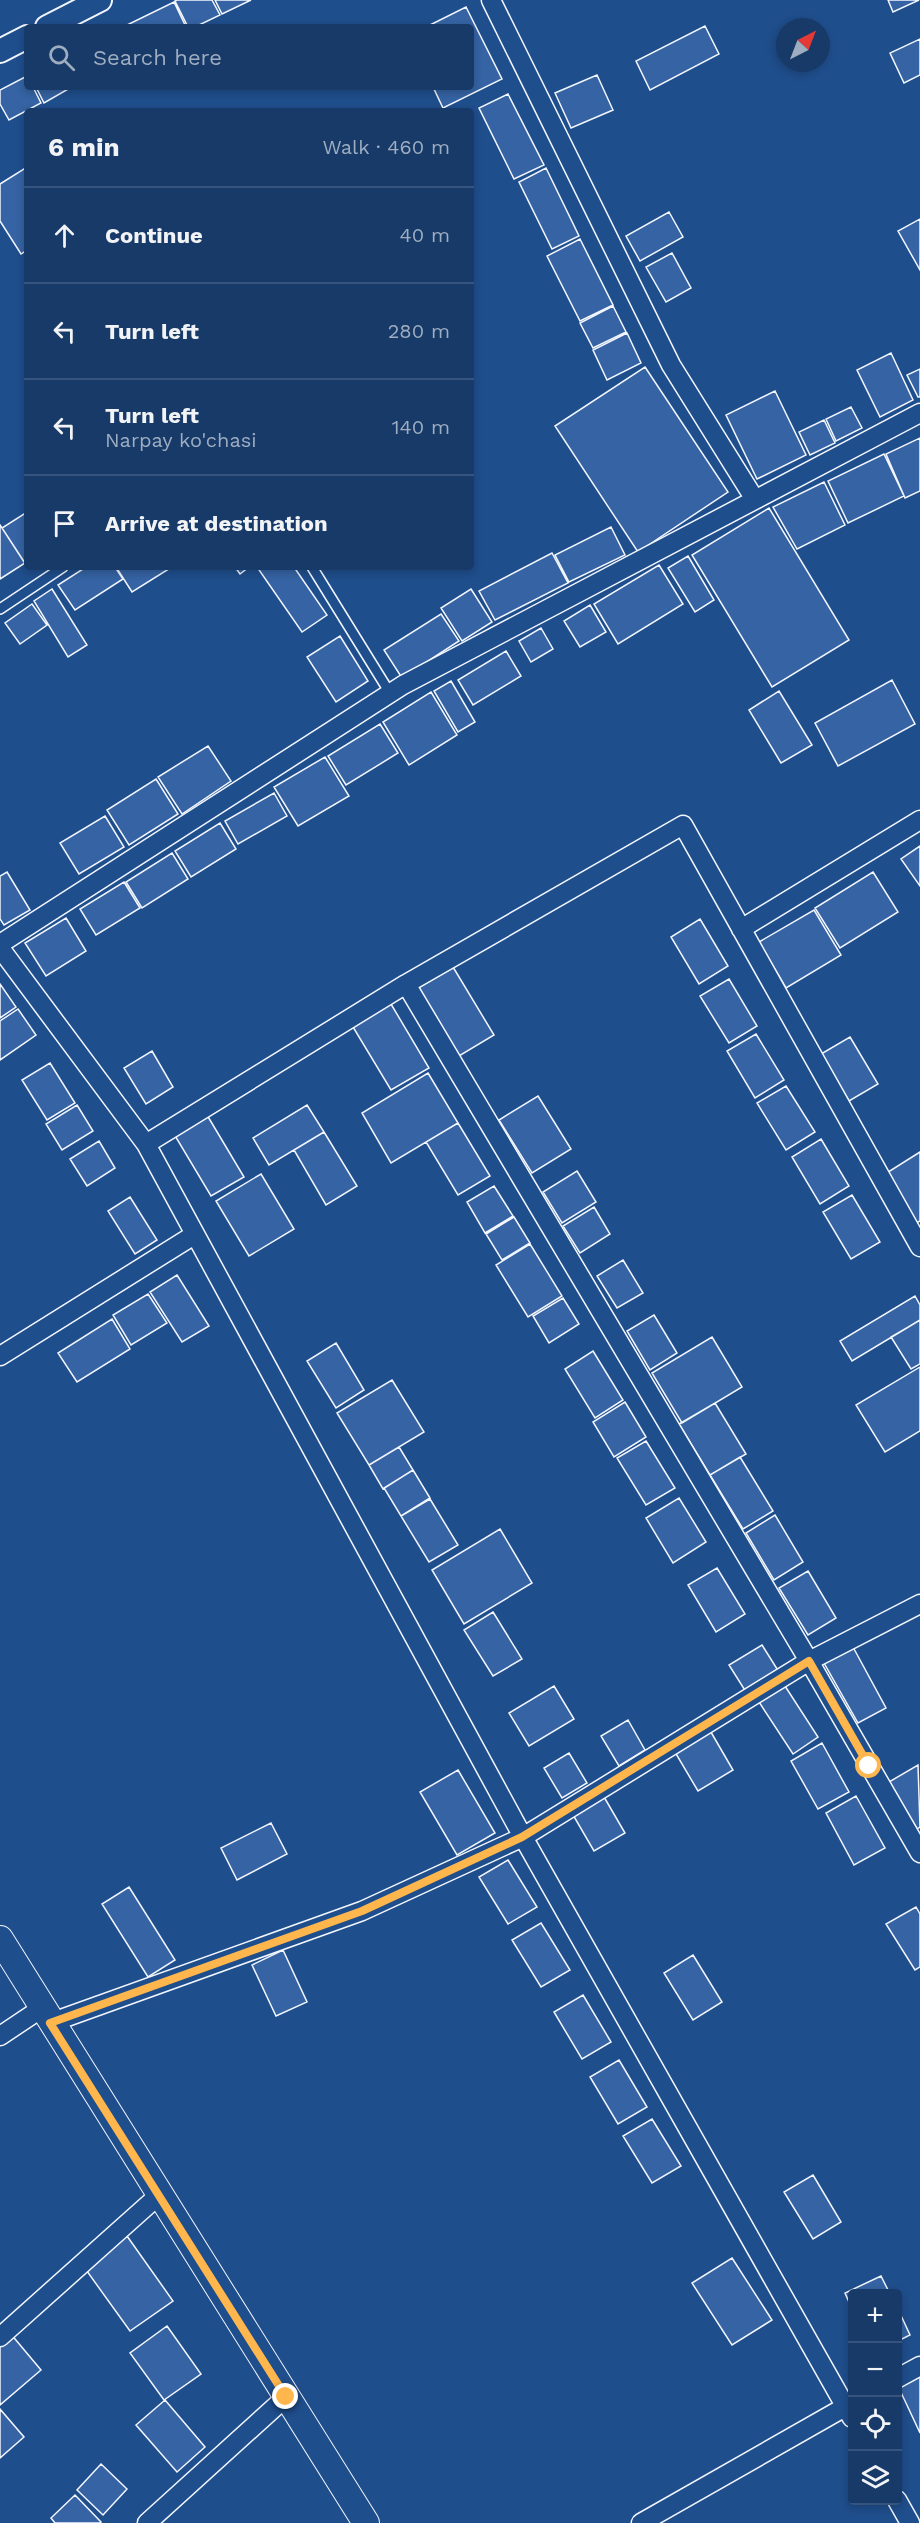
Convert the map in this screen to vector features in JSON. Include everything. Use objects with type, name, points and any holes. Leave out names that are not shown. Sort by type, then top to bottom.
[{"type":"main road","points":[[0,1939],[46,2016],[366,2523]]},
{"type":"street","points":[[54,24],[100,0]]},
{"type":"street","points":[[491,0],[671,365],[754,498]]},
{"type":"street","points":[[0,51],[24,39]]},
{"type":"street","points":[[848,2406],[522,1837],[146,1144],[0,946],[390,693],[754,498],[920,413]]},
{"type":"street","points":[[741,929],[920,820]]},
{"type":"street","points":[[146,1144],[406,984],[683,825],[920,1247]]},
{"type":"street","points":[[406,984],[809,1661],[920,1853]]},
{"type":"street","points":[[0,1356],[194,1235]]},
{"type":"street","points":[[0,2036],[46,2016],[362,1911],[522,1837],[809,1661],[920,1604]]},
{"type":"street","points":[[0,2337],[159,2195]]},
{"type":"street","points":[[902,2375],[920,2366]]},
{"type":"street","points":[[147,2523],[286,2397]]},
{"type":"street","points":[[641,2523],[848,2410]]},
{"type":"street","points":[[900,2505],[910,2523]]},
{"type":"lane","points":[[0,609],[58,570]]},
{"type":"lane","points":[[314,570],[390,693]]},
{"type":"building","points":[[212,0],[220,15],[201,24],[186,24],[175,1]]},
{"type":"building","points":[[215,0],[251,0],[222,14]]},
{"type":"building","points":[[888,0],[919,0],[893,12]]},
{"type":"building","points":[[174,2],[185,24],[129,24]]},
{"type":"building","points":[[466,7],[502,79],[443,108],[434,90],[474,90],[474,24],[432,24]]},
{"type":"building","points":[[705,26],[719,54],[650,90],[636,61]]},
{"type":"building","points":[[920,39],[920,75],[904,83],[890,53]]},
{"type":"building","points":[[597,75],[613,110],[571,128],[555,93]]},
{"type":"building","points":[[24,78],[24,90],[34,90],[41,103],[32,108],[24,108],[24,112],[9,120],[0,104],[0,90]]},
{"type":"building","points":[[38,90],[67,90],[44,103]]},
{"type":"building","points":[[508,94],[544,165],[514,179],[479,108]]},
{"type":"building","points":[[546,168],[579,236],[552,249],[519,182]]},
{"type":"building","points":[[24,169],[24,252],[21,254],[0,221],[0,184]]},
{"type":"building","points":[[669,212],[683,237],[640,261],[626,236]]},
{"type":"building","points":[[920,219],[920,270],[898,231]]},
{"type":"building","points":[[580,239],[613,305],[580,321],[547,256]]},
{"type":"building","points":[[672,253],[691,288],[666,302],[646,267]]},
{"type":"building","points":[[613,306],[626,332],[593,348],[580,323]]},
{"type":"building","points":[[627,333],[641,363],[607,380],[593,350]]},
{"type":"building","points":[[891,353],[913,400],[880,417],[857,370]]},
{"type":"building","points":[[645,367],[728,492],[638,552],[555,426]]},
{"type":"building","points":[[920,369],[920,397],[918,397],[907,375]]},
{"type":"building","points":[[775,391],[806,455],[757,479],[726,415]]},
{"type":"building","points":[[851,407],[862,428],[836,441],[826,419]]},
{"type":"building","points":[[824,420],[835,443],[810,455],[799,432]]},
{"type":"building","points":[[920,438],[920,491],[905,498],[886,454]]},
{"type":"building","points":[[884,454],[904,496],[848,523],[828,481]]},
{"type":"building","points":[[824,482],[845,525],[797,549],[773,507]]},
{"type":"building","points":[[769,508],[849,640],[772,687],[692,555]]},
{"type":"building","points":[[24,514],[24,562],[2,528]]},
{"type":"building","points":[[0,525],[24,564],[0,579]]},
{"type":"building","points":[[611,527],[625,555],[569,582],[555,555]]},
{"type":"building","points":[[552,553],[568,583],[495,620],[479,591]]},
{"type":"building","points":[[688,556],[714,600],[695,612],[668,568]]},
{"type":"building","points":[[659,565],[683,604],[618,644],[594,604]]},
{"type":"building","points":[[81,570],[117,570],[123,579],[75,610],[58,585]]},
{"type":"building","points":[[118,570],[167,570],[132,592]]},
{"type":"building","points":[[259,570],[296,570],[327,615],[302,632]]},
{"type":"building","points":[[52,589],[87,645],[68,657],[34,601]]},
{"type":"building","points":[[471,589],[492,622],[462,641],[441,608]]},
{"type":"building","points":[[32,604],[47,625],[20,644],[5,623]]},
{"type":"building","points":[[590,605],[606,632],[580,647],[564,621]]},
{"type":"building","points":[[441,614],[459,641],[402,678],[384,650]]},
{"type":"building","points":[[541,628],[553,649],[531,662],[519,641]]},
{"type":"building","points":[[340,636],[368,681],[336,702],[307,657]]},
{"type":"building","points":[[506,651],[521,676],[473,705],[458,680]]},
{"type":"building","points":[[892,680],[915,724],[838,766],[815,723]]},
{"type":"building","points":[[451,681],[475,722],[458,732],[434,691]]},
{"type":"building","points":[[779,691],[812,745],[781,763],[749,710]]},
{"type":"building","points":[[431,692],[457,735],[409,765],[383,722]]},
{"type":"building","points":[[380,724],[398,753],[346,785],[328,756]]},
{"type":"building","points":[[208,746],[231,781],[182,814],[158,777]]},
{"type":"building","points":[[325,757],[349,796],[298,826],[274,787]]},
{"type":"building","points":[[156,779],[178,814],[129,845],[107,810]]},
{"type":"building","points":[[274,793],[287,816],[238,844],[225,821]]},
{"type":"building","points":[[105,816],[124,847],[79,874],[60,843]]},
{"type":"building","points":[[220,823],[236,849],[191,877],[175,851]]},
{"type":"building","points":[[920,846],[920,886],[901,859]]},
{"type":"building","points":[[172,853],[188,879],[142,908],[126,882]]},
{"type":"building","points":[[7,872],[30,910],[4,925],[0,919],[0,876]]},
{"type":"building","points":[[873,872],[898,912],[840,948],[815,908]]},
{"type":"building","points":[[124,882],[140,908],[96,935],[80,909]]},
{"type":"building","points":[[814,910],[841,955],[786,988],[759,942]]},
{"type":"building","points":[[66,918],[86,951],[46,976],[25,943]]},
{"type":"building","points":[[700,919],[728,966],[699,984],[671,937]]},
{"type":"building","points":[[453,967],[494,1035],[459,1056],[418,988]]},
{"type":"building","points":[[729,979],[757,1026],[729,1043],[700,996]]},
{"type":"building","points":[[0,984],[16,1007],[0,1018]]},
{"type":"building","points":[[388,999],[429,1068],[391,1090],[350,1022]]},
{"type":"building","points":[[18,1009],[36,1035],[0,1060],[0,1021]]},
{"type":"building","points":[[756,1034],[784,1080],[755,1098],[727,1051]]},
{"type":"building","points":[[850,1037],[878,1084],[849,1101],[821,1054]]},
{"type":"building","points":[[152,1051],[173,1087],[146,1104],[124,1068]]},
{"type":"building","points":[[50,1063],[75,1103],[47,1120],[22,1080]]},
{"type":"building","points":[[428,1073],[458,1123],[391,1163],[362,1113]]},
{"type":"building","points":[[786,1086],[815,1132],[786,1150],[757,1103]]},
{"type":"building","points":[[538,1096],[571,1149],[532,1173],[499,1120]]},
{"type":"building","points":[[77,1105],[93,1131],[62,1150],[46,1124]]},
{"type":"building","points":[[307,1105],[324,1132],[269,1165],[253,1138]]},
{"type":"building","points":[[207,1115],[244,1177],[211,1196],[174,1134]]},
{"type":"building","points":[[458,1123],[490,1176],[458,1195],[426,1142]]},
{"type":"building","points":[[324,1132],[357,1186],[326,1205],[294,1150]]},
{"type":"building","points":[[821,1139],[849,1186],[820,1204],[792,1157]]},
{"type":"building","points":[[99,1141],[115,1168],[87,1186],[70,1159]]},
{"type":"building","points":[[920,1152],[920,1221],[915,1224],[885,1174]]},
{"type":"building","points":[[577,1171],[596,1202],[562,1223],[543,1192]]},
{"type":"building","points":[[261,1174],[294,1229],[249,1256],[216,1201]]},
{"type":"building","points":[[494,1186],[513,1216],[485,1233],[467,1202]]},
{"type":"building","points":[[852,1195],[880,1242],[851,1259],[823,1212]]},
{"type":"building","points":[[130,1197],[157,1240],[135,1254],[108,1211]]},
{"type":"building","points":[[594,1207],[610,1234],[580,1253],[563,1226]]},
{"type":"building","points":[[514,1217],[530,1243],[502,1260],[486,1234]]},
{"type":"building","points":[[530,1244],[562,1296],[528,1317],[496,1265]]},
{"type":"building","points":[[623,1260],[643,1293],[617,1308],[597,1276]]},
{"type":"building","points":[[177,1275],[209,1326],[182,1342],[150,1292]]},
{"type":"building","points":[[148,1294],[167,1323],[131,1345],[113,1315]]},
{"type":"building","points":[[915,1296],[920,1305],[920,1320],[852,1361],[840,1341]]},
{"type":"building","points":[[563,1298],[579,1324],[549,1343],[533,1316]]},
{"type":"building","points":[[654,1315],[677,1353],[650,1370],[627,1331]]},
{"type":"building","points":[[112,1319],[130,1349],[77,1382],[58,1353]]},
{"type":"building","points":[[920,1320],[920,1364],[911,1369],[891,1337]]},
{"type":"building","points":[[712,1337],[742,1387],[682,1423],[652,1373]]},
{"type":"building","points":[[336,1343],[364,1390],[336,1408],[307,1361]]},
{"type":"building","points":[[593,1351],[623,1400],[595,1418],[565,1369]]},
{"type":"building","points":[[920,1367],[920,1431],[885,1452],[856,1405]]},
{"type":"building","points":[[392,1380],[424,1432],[369,1465],[337,1413]]},
{"type":"building","points":[[625,1402],[646,1437],[614,1457],[593,1422]]},
{"type":"building","points":[[715,1403],[746,1454],[710,1475],[679,1424]]},
{"type":"building","points":[[646,1441],[675,1488],[646,1505],[617,1458]]},
{"type":"building","points":[[399,1447],[413,1470],[383,1489],[369,1465]]},
{"type":"building","points":[[740,1457],[773,1511],[743,1529],[710,1475]]},
{"type":"building","points":[[413,1470],[430,1498],[401,1516],[384,1488]]},
{"type":"building","points":[[679,1498],[706,1542],[673,1563],[646,1518]]},
{"type":"building","points":[[430,1499],[458,1545],[429,1562],[401,1516]]},
{"type":"building","points":[[775,1515],[803,1562],[774,1580],[746,1533]]},
{"type":"building","points":[[500,1529],[532,1583],[464,1624],[432,1570]]},
{"type":"building","points":[[717,1568],[745,1614],[716,1632],[688,1585]]},
{"type":"building","points":[[808,1571],[836,1618],[808,1635],[779,1588]]},
{"type":"building","points":[[493,1612],[522,1659],[493,1676],[464,1630]]},
{"type":"building","points":[[762,1645],[779,1672],[746,1692],[729,1665]]},
{"type":"building","points":[[853,1647],[886,1708],[858,1723],[824,1663]]},
{"type":"building","points":[[554,1686],[574,1719],[529,1746],[509,1713]]},
{"type":"building","points":[[785,1686],[818,1737],[793,1754],[759,1702]]},
{"type":"building","points":[[628,1720],[645,1750],[619,1766],[601,1736]]},
{"type":"building","points":[[708,1727],[733,1770],[698,1791],[672,1747]]},
{"type":"building","points":[[822,1743],[849,1792],[818,1809],[791,1761]]},
{"type":"building","points":[[569,1753],[587,1783],[562,1798],[544,1768]]},
{"type":"building","points":[[918,1765],[920,1827],[917,1829],[889,1782]]},
{"type":"building","points":[[458,1770],[495,1833],[457,1855],[420,1792]]},
{"type":"building","points":[[600,1790],[625,1833],[594,1851],[569,1808]]},
{"type":"building","points":[[856,1796],[885,1848],[854,1865],[826,1813]]},
{"type":"building","points":[[271,1823],[287,1854],[237,1880],[221,1848]]},
{"type":"building","points":[[508,1860],[537,1907],[508,1924],[479,1877]]},
{"type":"building","points":[[129,1887],[175,1960],[148,1977],[102,1904]]},
{"type":"building","points":[[916,1907],[920,1914],[920,1967],[915,1970],[886,1924]]},
{"type":"building","points":[[541,1923],[570,1970],[541,1987],[512,1940]]},
{"type":"building","points":[[283,1950],[307,2002],[276,2016],[252,1965]]},
{"type":"building","points":[[693,1955],[722,2002],[693,2020],[664,1973]]},
{"type":"building","points":[[583,1995],[611,2042],[582,2059],[554,2012]]},
{"type":"building","points":[[619,2060],[647,2107],[618,2124],[590,2077]]},
{"type":"building","points":[[652,2119],[681,2166],[652,2183],[623,2136]]},
{"type":"building","points":[[813,2175],[841,2222],[813,2239],[784,2192]]},
{"type":"building","points":[[127,2236],[173,2301],[130,2331],[84,2267]]},
{"type":"building","points":[[732,2258],[772,2320],[732,2345],[692,2283]]},
{"type":"building","points":[[881,2276],[888,2289],[853,2289]]},
{"type":"building","points":[[902,2318],[910,2335],[902,2339]]},
{"type":"building","points":[[167,2326],[201,2374],[164,2400],[130,2353]]},
{"type":"building","points":[[10,2333],[41,2370],[0,2405],[0,2342]]},
{"type":"building","points":[[920,2362],[920,2433],[902,2395],[902,2382]]},
{"type":"building","points":[[165,2400],[205,2447],[177,2472],[136,2425]]},
{"type":"building","points":[[0,2409],[24,2437],[0,2458]]},
{"type":"building","points":[[101,2464],[127,2489],[103,2515],[77,2490]]},
{"type":"building","points":[[75,2495],[100,2523],[55,2523],[51,2518]]},
{"type":"route","points":[[286,2397],[50,2023],[362,1911],[522,1837],[809,1661],[869,1766]]}]
